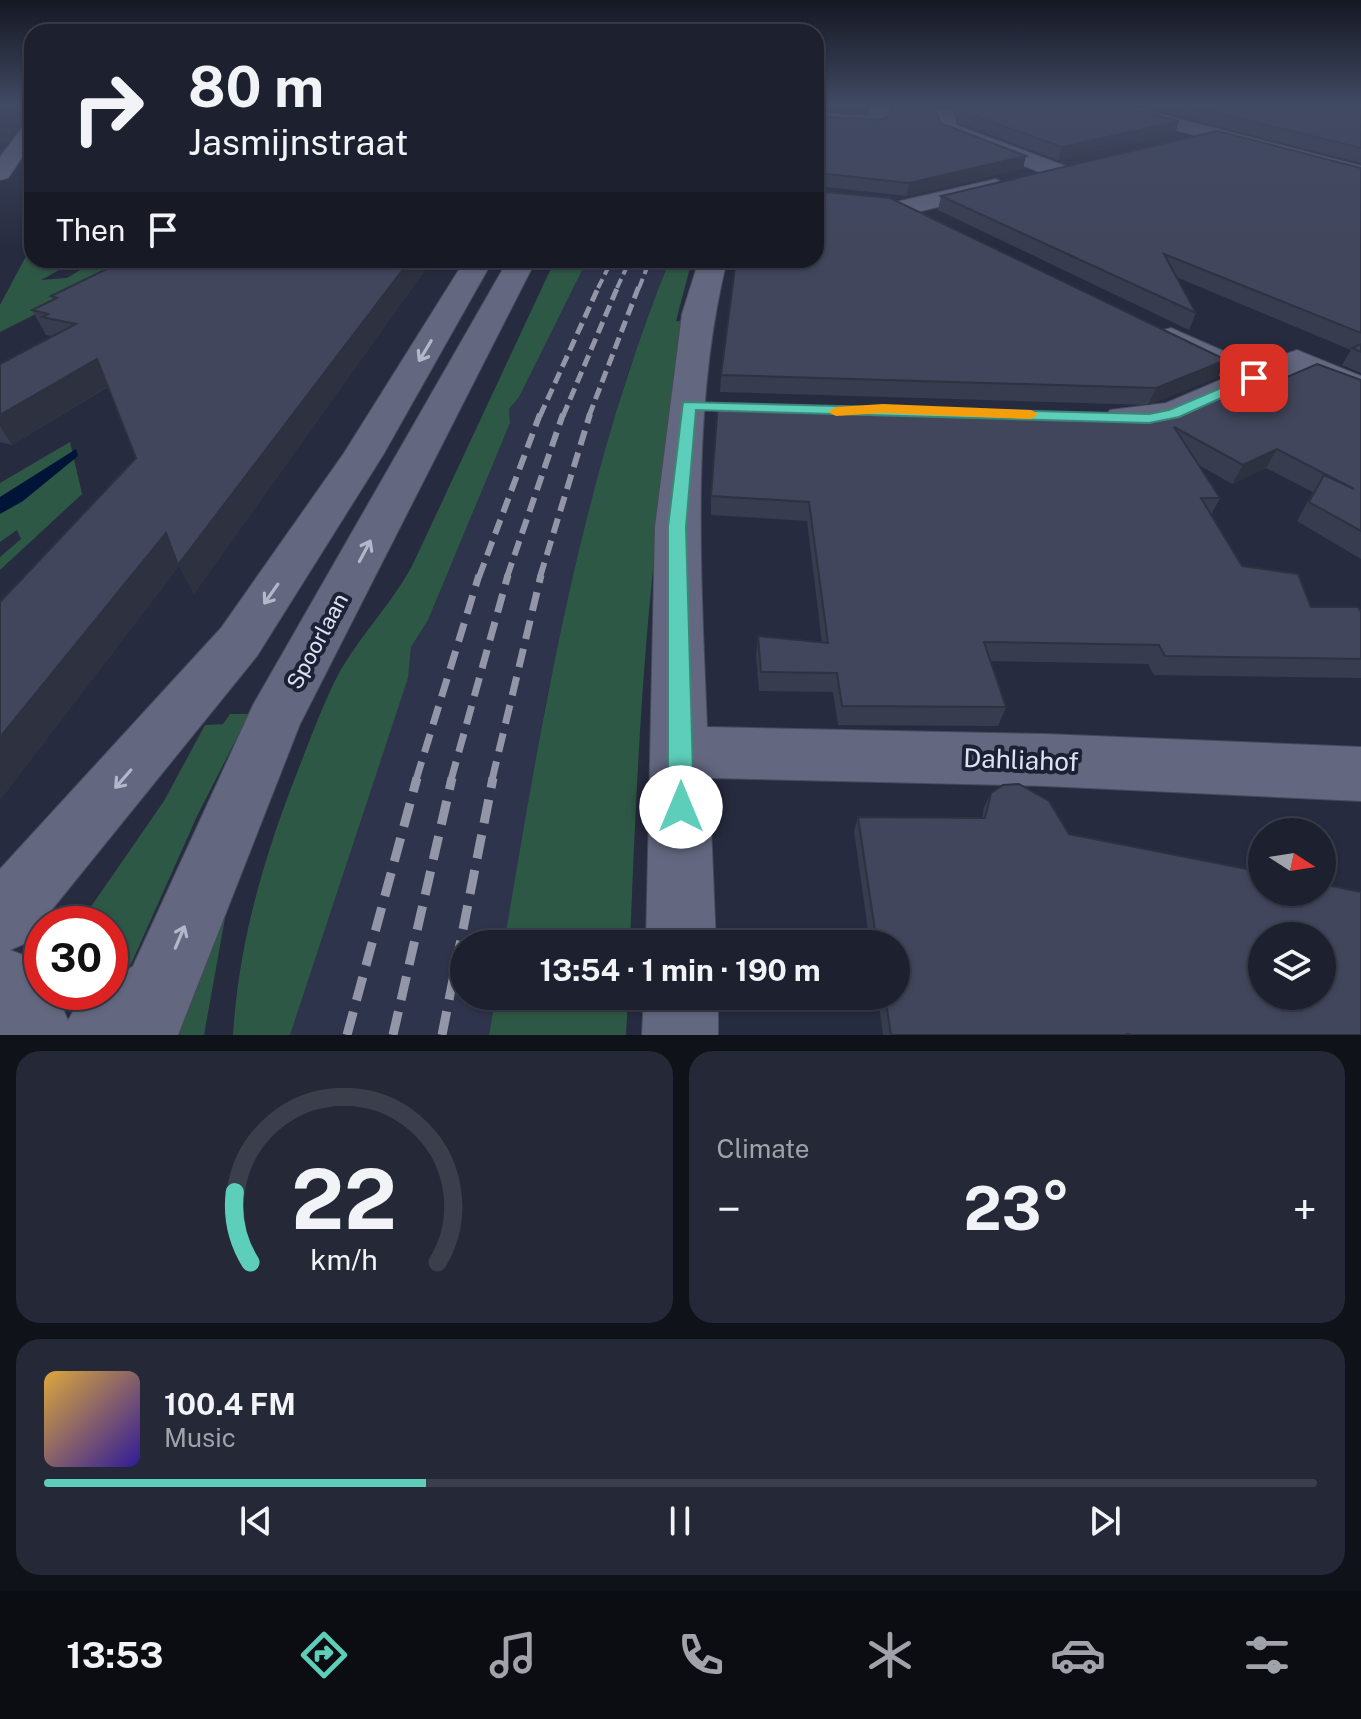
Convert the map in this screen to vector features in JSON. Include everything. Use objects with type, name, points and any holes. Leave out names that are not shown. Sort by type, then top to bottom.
[{"type":"street","points":[[0,173],[11,153]]},
{"type":"street","points":[[948,228],[891,204],[1068,170],[1006,153]]},
{"type":"street","points":[[1289,153],[1361,173]]},
{"type":"street","name":"Spoorlaan","points":[[148,1014],[273,722],[471,312],[478,268]]},
{"type":"street","name":"Spoorlaan","points":[[0,920],[239,642],[363,455],[471,312],[514,268]]},
{"type":"street","points":[[681,930],[677,527],[705,406],[698,314],[711,268]]},
{"type":"street","points":[[1146,325],[1254,378]]},
{"type":"street","points":[[1091,417],[1149,419],[1173,414],[1297,360],[1361,390]]},
{"type":"street","name":"Dahliahof","points":[[681,752],[1045,760],[1361,774]]},
{"type":"street","points":[[0,982],[15,1013],[36,1035]]},
{"type":"street","points":[[680,1035],[681,1010]]},
{"type":"street","points":[[100,1035],[148,1014]]},
{"type":"shaded area","points":[[581,268],[667,268],[627,376],[587,521],[547,697],[506,930],[450,930],[450,1010],[493,1010],[489,1035],[290,1035],[408,678],[411,647],[428,620],[510,423],[509,409],[519,397]]},
{"type":"shaded area","points":[[76,449],[78,456],[23,501],[0,514],[0,497]]},
{"type":"green space","points":[[24,260],[24,268],[63,268],[41,280],[67,278],[84,268],[127,268],[0,332],[0,305]]},
{"type":"green space","points":[[551,268],[583,268],[519,397],[509,409],[510,423],[428,620],[411,647],[408,678],[290,1035],[233,1035],[241,965],[256,897],[300,765],[338,675],[413,564]]},
{"type":"green space","points":[[667,268],[690,268],[676,321],[690,322],[664,476],[647,632],[631,930],[506,930],[568,597],[612,426]]},
{"type":"green space","points":[[70,442],[82,494],[0,570],[0,557],[21,539],[17,530],[0,542],[0,483]]},
{"type":"green space","points":[[230,714],[249,714],[198,814],[128,968],[128,906],[91,906],[164,801],[205,725],[223,724]]},
{"type":"green space","points":[[225,918],[204,1035],[172,1035],[215,919]]},
{"type":"green space","points":[[493,1010],[627,1010],[626,1035],[489,1035]]},
{"type":"building","points":[[824,153],[1019,153],[1026,156],[909,183],[824,174]]},
{"type":"building","points":[[1122,153],[1304,153],[1361,168],[1361,333],[1164,254],[1196,313],[941,196]]},
{"type":"building","points":[[824,192],[890,198],[1226,360],[1156,388],[721,375],[735,268],[824,268]]},
{"type":"building","points":[[109,268],[404,268],[178,565],[166,533],[0,737],[0,602],[136,458],[97,359],[0,415],[0,364],[76,324],[42,317],[48,314],[32,310],[57,298],[51,296]]},
{"type":"building","points":[[1317,364],[1361,380],[1361,531],[1309,502],[1324,475],[1354,489],[1277,449],[1243,465],[1174,427],[1220,498],[1201,498],[1242,566],[1298,574],[1311,607],[1358,607],[1361,612],[1361,659],[1165,656],[1159,645],[984,642],[1006,707],[842,706],[837,673],[761,672],[758,636],[828,643],[809,502],[711,496],[718,403],[1157,415],[1196,407],[1268,376],[1278,381]]},
{"type":"building","points":[[1019,784],[1049,801],[1069,834],[1248,869],[1248,906],[1336,906],[1336,887],[1361,892],[1361,1035],[891,1035],[887,1010],[910,1010],[910,930],[875,930],[858,817],[985,818],[991,793],[1003,785]]},
{"type":"railway","points":[[599,286],[608,268]]},
{"type":"railway","points":[[617,288],[626,268]]},
{"type":"railway","points":[[639,288],[647,268]]},
{"type":"railway","points":[[540,416],[599,286]]},
{"type":"railway","points":[[563,416],[618,286]]},
{"type":"railway","points":[[589,416],[639,286]]},
{"type":"railway","points":[[479,577],[540,414]]},
{"type":"railway","points":[[507,577],[563,414]]},
{"type":"railway","points":[[540,577],[590,414]]},
{"type":"railway","points":[[416,780],[479,575]]},
{"type":"railway","points":[[451,780],[508,575]]},
{"type":"railway","points":[[492,780],[541,575]]},
{"type":"railway","points":[[347,1035],[417,778]]},
{"type":"railway","points":[[393,1035],[452,778]]},
{"type":"railway","points":[[442,1035],[493,778]]},
{"type":"slow traffic","points":[[836,412],[883,408],[1031,414]]},
{"type":"route","points":[[681,807],[677,527],[689,406],[832,412],[883,408],[1149,419],[1173,414],[1254,378]]}]
